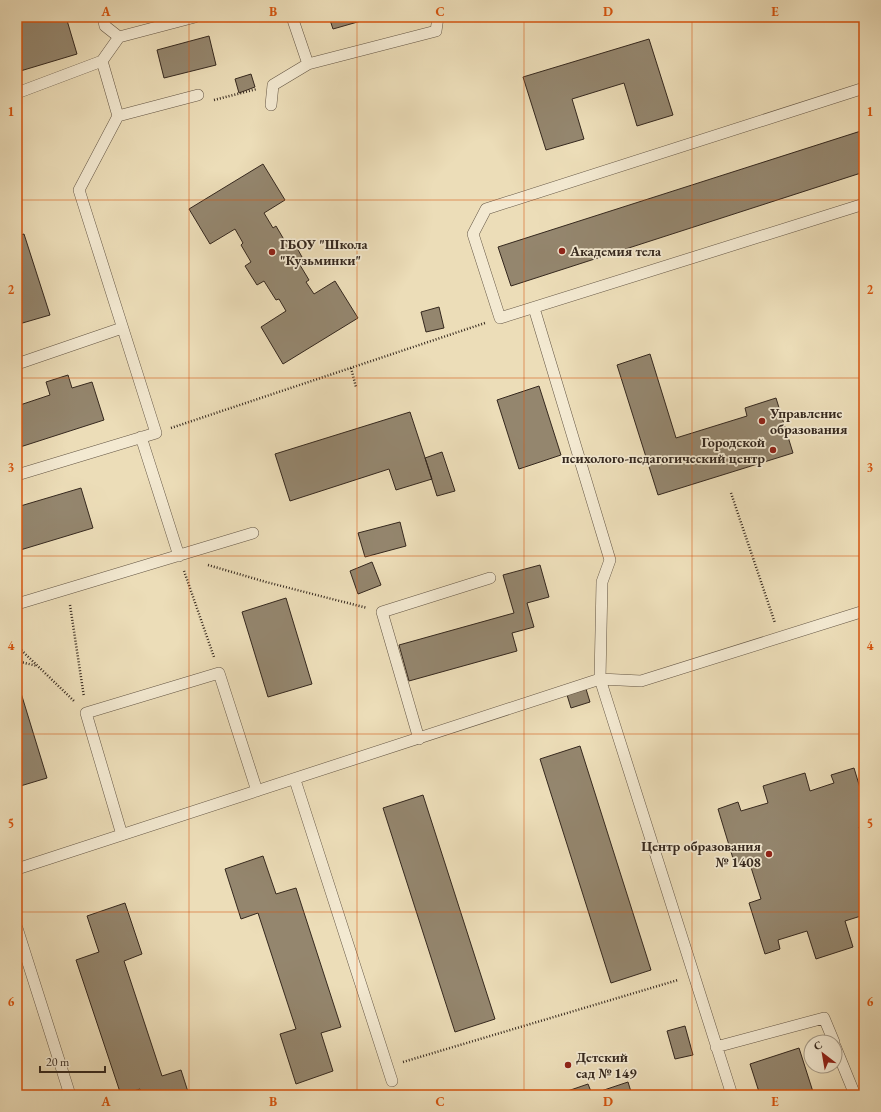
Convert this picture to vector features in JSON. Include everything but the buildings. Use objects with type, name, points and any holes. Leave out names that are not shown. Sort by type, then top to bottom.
[{"type":"lane","points":[[102,17],[105,26],[119,37]]},
{"type":"lane","points":[[17,93],[102,61],[119,37],[195,17]]},
{"type":"lane","points":[[292,17],[308,64]]},
{"type":"lane","points":[[271,105],[273,85],[308,64],[436,31],[438,17]]},
{"type":"lane","points":[[17,475],[156,433],[79,190],[118,116],[102,61]]},
{"type":"lane","points":[[864,88],[486,209],[473,234],[500,318],[864,204]]},
{"type":"lane","points":[[118,116],[198,95]]},
{"type":"lane","points":[[534,308],[610,560],[602,582],[600,679],[732,1095]]},
{"type":"lane","points":[[17,364],[122,328]]},
{"type":"lane","points":[[141,438],[179,556]]},
{"type":"lane","points":[[17,604],[253,533]]},
{"type":"lane","points":[[418,739],[382,612],[490,578]]},
{"type":"lane","points":[[17,869],[256,791],[295,780],[600,679],[641,681],[864,611]]},
{"type":"lane","points":[[122,835],[86,714],[219,673],[256,791]]},
{"type":"lane","points":[[295,780],[392,1081]]},
{"type":"lane","points":[[17,928],[70,1095]]},
{"type":"lane","points":[[716,1047],[824,1018],[831,1034]]},
{"type":"lane","points":[[843,1066],[855,1095]]},
{"type":"path","points":[[214,100],[273,85]]},
{"type":"path","points":[[156,433],[500,318]]},
{"type":"path","points":[[351,368],[356,387]]},
{"type":"path","points":[[731,493],[780,638]]},
{"type":"path","points":[[179,556],[266,582],[382,612]]},
{"type":"path","points":[[179,556],[219,673]]},
{"type":"path","points":[[68,589],[86,714]]},
{"type":"path","points":[[17,646],[86,714]]},
{"type":"path","points":[[17,661],[38,666]]},
{"type":"path","points":[[388,1066],[694,975]]},
{"type":"place","name":"Академия тела","points":[[562,251]]},
{"type":"place","name":"ГБОУ \"Школа \"Кузьминки\"","points":[[272,252]]},
{"type":"place","name":"Управление образования","points":[[762,421]]},
{"type":"place","name":"Городской психолого-педагогический центр","points":[[773,450]]},
{"type":"place","name":"Центр образования № 1408","points":[[769,854]]},
{"type":"place","name":"Детский сад № 149","points":[[568,1065]]}]
